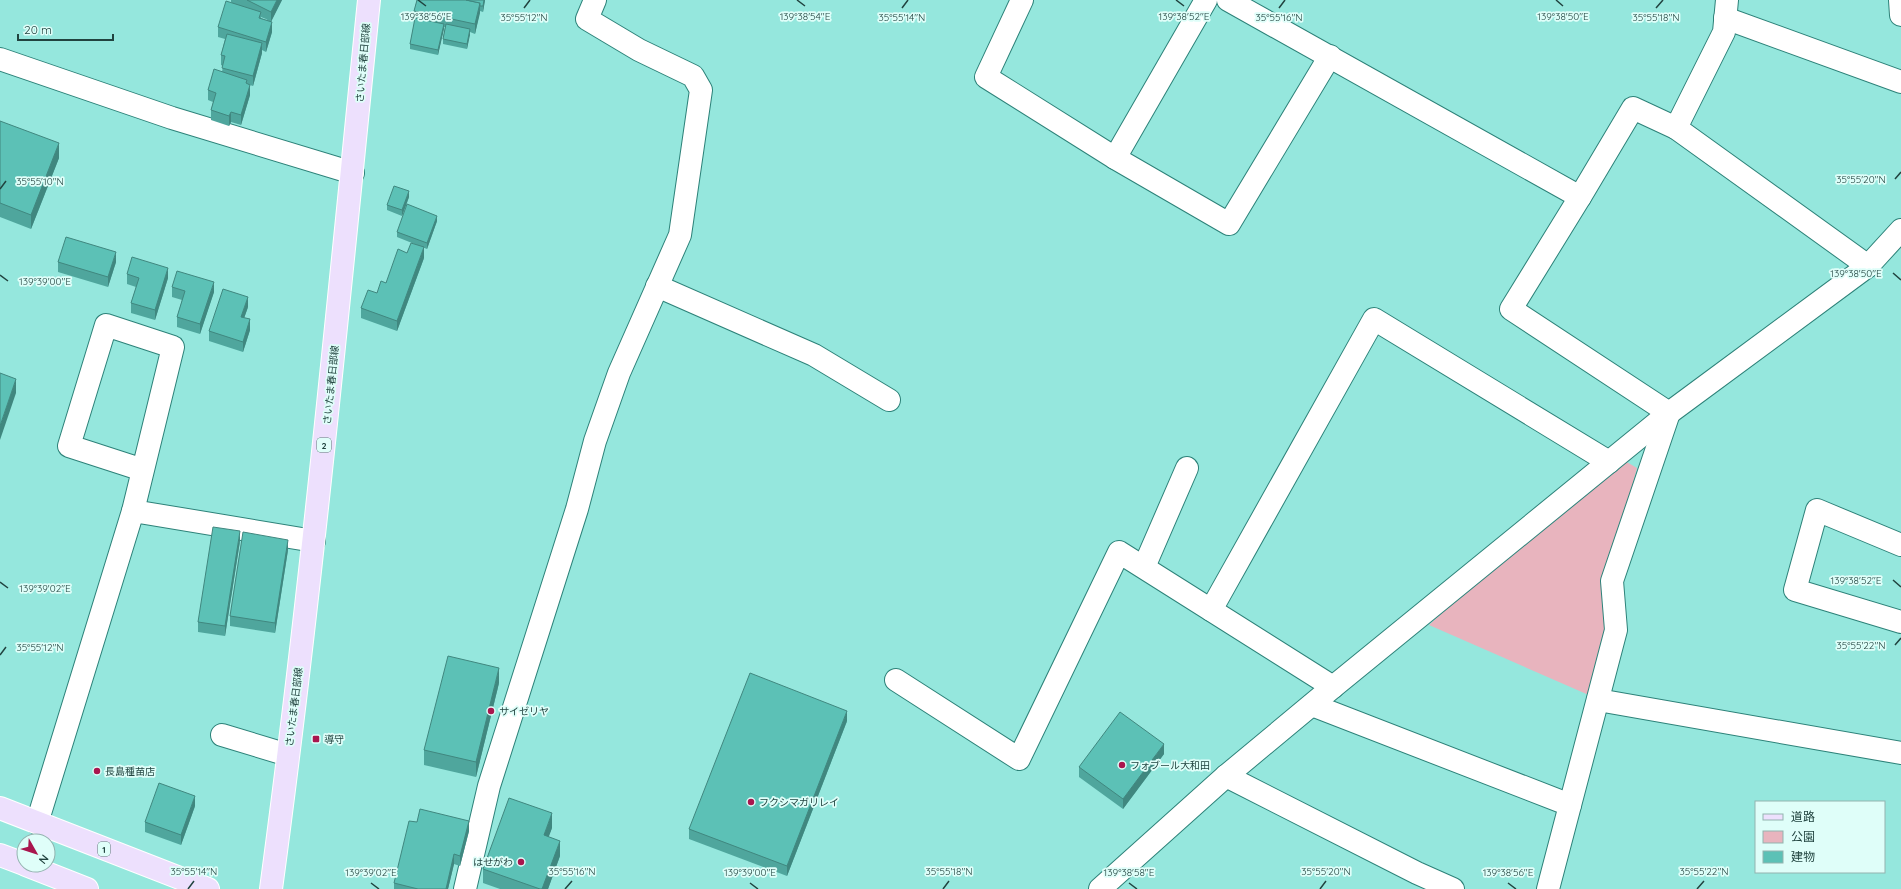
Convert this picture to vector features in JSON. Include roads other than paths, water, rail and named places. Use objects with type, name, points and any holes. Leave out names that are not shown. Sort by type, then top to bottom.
[{"type":"main road","name":"さいたま春日部線","points":[[271,889],[314,541],[353,173],[367,1]]},
{"type":"main road","name":"1","points":[[0,808],[208,889]]},
{"type":"main road","points":[[0,855],[16,861]]},
{"type":"main road","points":[[46,873],[87,889]]},
{"type":"street","points":[[465,889],[489,786],[577,509],[595,441],[619,373],[680,235],[701,90],[693,76],[640,50],[587,19],[595,0]]},
{"type":"street","points":[[1022,0],[986,77],[1115,158],[1229,224],[1330,56]]},
{"type":"street","points":[[1115,158],[1206,0]]},
{"type":"street","points":[[1228,0],[1580,197]]},
{"type":"street","points":[[1900,0],[1901,15]]},
{"type":"street","points":[[1676,128],[1724,32],[1726,9],[1901,82]]},
{"type":"street","points":[[0,59],[172,118],[353,173]]},
{"type":"street","points":[[1669,413],[1511,309],[1633,108],[1676,128],[1868,266]]},
{"type":"street","points":[[1100,889],[1226,776],[1333,687],[1669,413],[1868,266],[1901,230]]},
{"type":"street","points":[[657,286],[814,355],[889,400]]},
{"type":"street","points":[[1211,610],[1374,319],[1609,462]]},
{"type":"street","points":[[37,823],[133,511],[143,470],[173,347],[106,325],[69,446],[143,470]]},
{"type":"street","points":[[1548,889],[1616,630],[1612,581],[1669,413]]},
{"type":"street","points":[[1144,567],[1187,468]]},
{"type":"street","points":[[1901,545],[1818,510],[1795,590],[1901,622]]},
{"type":"street","points":[[133,511],[314,541]]},
{"type":"street","points":[[896,680],[1019,759],[1120,552],[1333,687]]},
{"type":"street","points":[[1598,700],[1901,753]]},
{"type":"street","points":[[1312,705],[1570,805]]},
{"type":"street","points":[[222,735],[288,754]]},
{"type":"street","points":[[1226,776],[1417,873],[1453,889]]},
{"type":"place","name":"サイゼリヤ","points":[[491,711]]},
{"type":"place","name":"導守","points":[[316,739]]},
{"type":"place","name":"フォブール大和田","points":[[1122,765]]},
{"type":"place","name":"長島種苗店","points":[[97,771]]},
{"type":"place","name":"フクシマガリレイ","points":[[751,802]]},
{"type":"place","name":"はせがわ","points":[[521,862]]}]
